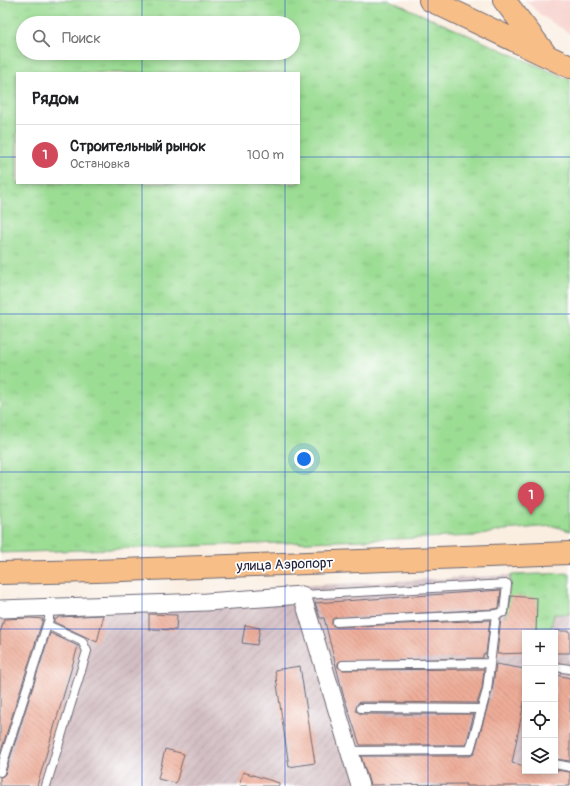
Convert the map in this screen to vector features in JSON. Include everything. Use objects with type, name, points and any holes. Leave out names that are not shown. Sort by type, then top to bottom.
[{"type":"main road","points":[[430,0],[570,67]]},
{"type":"main road","points":[[504,0],[547,56]]},
{"type":"main road","name":"улица Аэропорт","points":[[0,573],[96,571],[570,553]]},
{"type":"street","points":[[0,609],[206,602],[302,595],[360,786]]},
{"type":"lane","points":[[302,595],[507,584],[504,612],[496,614],[337,622]]},
{"type":"lane","points":[[0,772],[47,626],[49,619],[49,607]]},
{"type":"lane","points":[[350,751],[470,750],[487,690],[496,614]]},
{"type":"lane","points":[[46,786],[87,651],[82,641],[47,626]]},
{"type":"lane","points":[[343,665],[490,663]]},
{"type":"lane","points":[[558,667],[570,669]]},
{"type":"lane","points":[[361,708],[481,709]]},
{"type":"lane","points":[[558,765],[570,767]]},
{"type":"shaded area","points":[[525,0],[570,0],[570,34],[541,15]]},
{"type":"shaded area","points":[[511,575],[505,621],[551,628],[554,614],[570,614],[570,786],[0,786],[0,612],[105,613],[296,586]]},
{"type":"green space","points":[[0,0],[389,0],[570,80],[570,531],[553,526],[504,530],[477,536],[0,553]]},
{"type":"green space","points":[[570,573],[570,614],[554,614],[551,628],[539,628],[505,621],[511,575]]},
{"type":"building","points":[[501,590],[499,608],[495,609],[334,618],[332,620],[332,625],[337,627],[490,620],[486,654],[483,654],[483,658],[340,661],[338,663],[338,667],[343,670],[484,669],[482,689],[477,703],[361,702],[358,703],[356,708],[356,711],[361,714],[474,714],[466,745],[360,745],[343,694],[324,618],[320,618],[315,603]]},
{"type":"building","points":[[511,596],[537,598],[536,630],[522,630],[522,653],[497,654],[501,618],[508,615]]},
{"type":"building","points":[[149,614],[177,615],[176,630],[149,629]]},
{"type":"building","points":[[104,615],[97,642],[54,622],[54,619],[57,619],[58,617]]},
{"type":"building","points":[[4,619],[43,619],[0,754],[0,633]]},
{"type":"building","points":[[245,625],[260,628],[257,645],[242,643]]},
{"type":"building","points":[[558,631],[570,631],[570,653],[558,653]]},
{"type":"building","points":[[50,633],[78,646],[37,786],[0,786],[0,777],[5,774]]},
{"type":"building","points":[[496,664],[522,668],[522,713],[512,763],[522,765],[522,774],[558,774],[558,770],[570,772],[570,786],[465,786],[466,784],[370,785],[361,756],[470,756],[474,754],[492,691]]},
{"type":"building","points":[[300,666],[315,763],[289,767],[275,670]]},
{"type":"building","points":[[558,675],[570,678],[570,761],[558,759]]},
{"type":"building","points":[[165,749],[184,754],[176,783],[158,779]]},
{"type":"building","points":[[243,772],[279,783],[279,786],[239,786]]},
{"type":"place","name":"Строительный рынок","points":[[531,515]]}]
